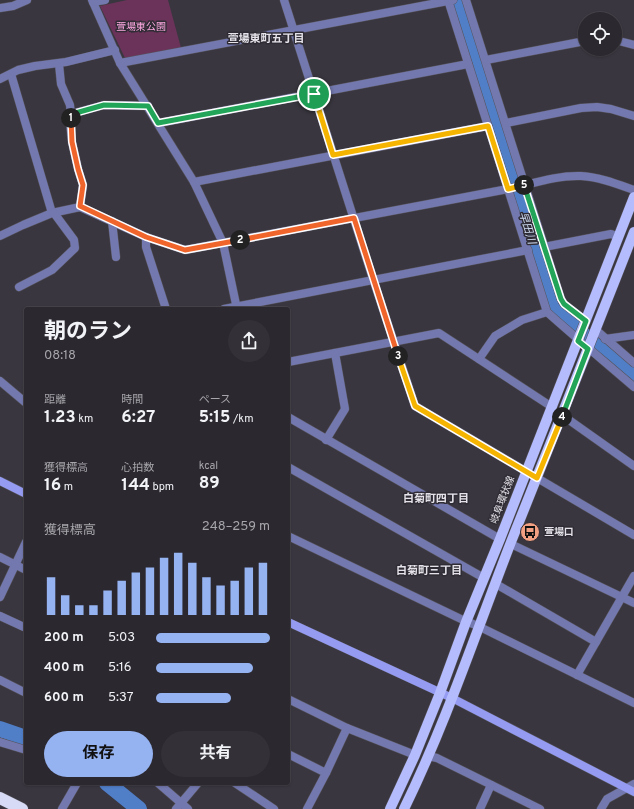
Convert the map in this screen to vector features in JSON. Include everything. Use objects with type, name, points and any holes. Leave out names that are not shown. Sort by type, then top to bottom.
[{"type":"highway","points":[[0,798],[22,809]]},
{"type":"main road","name":"岐阜環状線","points":[[390,809],[440,694],[466,622],[552,408],[634,197]]},
{"type":"main road","points":[[404,809],[452,698],[478,626],[496,584],[634,232]]},
{"type":"street","points":[[0,8],[12,6],[27,0]]},
{"type":"street","points":[[105,0],[92,1],[120,63],[194,182],[223,243],[236,307]]},
{"type":"street","points":[[284,0],[393,342],[415,406],[634,535]]},
{"type":"street","points":[[120,63],[450,0],[468,64],[510,189],[547,312],[634,387]]},
{"type":"street","points":[[466,0],[561,299],[564,304],[585,323]]},
{"type":"street","points":[[486,60],[578,42]]},
{"type":"street","points":[[622,42],[634,45]]},
{"type":"street","points":[[0,79],[18,70],[35,66],[59,64],[115,50]]},
{"type":"street","points":[[59,64],[61,84],[72,114],[70,122],[72,142],[83,185],[80,206]]},
{"type":"street","points":[[158,123],[468,64]]},
{"type":"street","points":[[10,74],[53,213],[74,240],[76,248],[52,270],[19,287]]},
{"type":"street","points":[[72,114],[104,105],[148,106]]},
{"type":"street","points":[[506,123],[581,108],[597,107],[611,109],[634,116]]},
{"type":"street","points":[[194,182],[488,126]]},
{"type":"street","points":[[0,236],[53,213],[80,206],[146,237],[185,250],[510,189],[555,179],[580,176],[598,178],[634,190]]},
{"type":"street","points":[[112,221],[116,257]]},
{"type":"street","points":[[544,247],[611,234],[619,237]]},
{"type":"street","points":[[146,237],[146,247],[165,307]]},
{"type":"street","points":[[241,307],[373,279],[528,250]]},
{"type":"street","points":[[479,359],[494,336],[522,320],[547,312]]},
{"type":"street","points":[[595,332],[634,363]]},
{"type":"street","points":[[290,362],[439,333],[552,408]]},
{"type":"street","points":[[605,339],[634,335]]},
{"type":"street","points":[[326,440],[345,409],[335,353]]},
{"type":"street","points":[[0,381],[24,401]]},
{"type":"street","points":[[562,415],[634,466]]},
{"type":"street","points":[[290,418],[500,539]]},
{"type":"street","points":[[290,468],[484,578]]},
{"type":"street","points":[[0,481],[24,493]]},
{"type":"street","points":[[290,537],[466,622],[478,626],[634,703]]},
{"type":"street","points":[[511,544],[634,603]]},
{"type":"street","points":[[0,597],[24,547]]},
{"type":"street","points":[[0,557],[24,569]]},
{"type":"street","points":[[577,675],[634,576]]},
{"type":"street","points":[[496,584],[596,642]]},
{"type":"street","points":[[0,616],[24,627]]},
{"type":"street","points":[[290,623],[440,694],[452,698],[634,792]]},
{"type":"street","points":[[0,680],[24,692]]},
{"type":"street","points":[[290,700],[347,728],[415,754]]},
{"type":"street","points":[[307,809],[347,728]]},
{"type":"street","points":[[0,742],[24,749]]},
{"type":"street","points":[[290,755],[326,773]]},
{"type":"street","points":[[428,756],[437,758],[540,809]]},
{"type":"street","points":[[601,809],[608,799],[634,784]]},
{"type":"street","points":[[62,809],[76,785]]},
{"type":"street","points":[[160,785],[179,806],[188,809]]},
{"type":"street","points":[[179,806],[196,785]]},
{"type":"street","points":[[238,785],[274,809]]},
{"type":"street","points":[[480,809],[491,785]]},
{"type":"green space","name":"萱場東公園","points":[[127,0],[168,0],[181,48],[125,58],[100,6]]},
{"type":"waterway","name":"早田川","points":[[455,0],[552,309],[634,377]]},
{"type":"waterway","points":[[0,729],[24,737]]},
{"type":"waterway","points":[[109,785],[139,809]]},
{"type":"place","name":"萱場口","points":[[530,532]]},
{"type":"district","name":"萱場東町五丁目","points":[[266,39]]},
{"type":"district","name":"白菊町四丁目","points":[[436,499]]},
{"type":"district","name":"白菊町三丁目","points":[[429,571]]},
{"type":"route","points":[[314,94],[333,155],[488,126],[508,189],[525,185],[561,299],[564,304],[586,321],[578,341],[588,349],[537,478],[415,406],[354,218],[185,250],[146,237],[80,206],[83,185],[72,142],[70,122],[72,114],[104,105],[148,106],[158,123],[314,94]]}]
